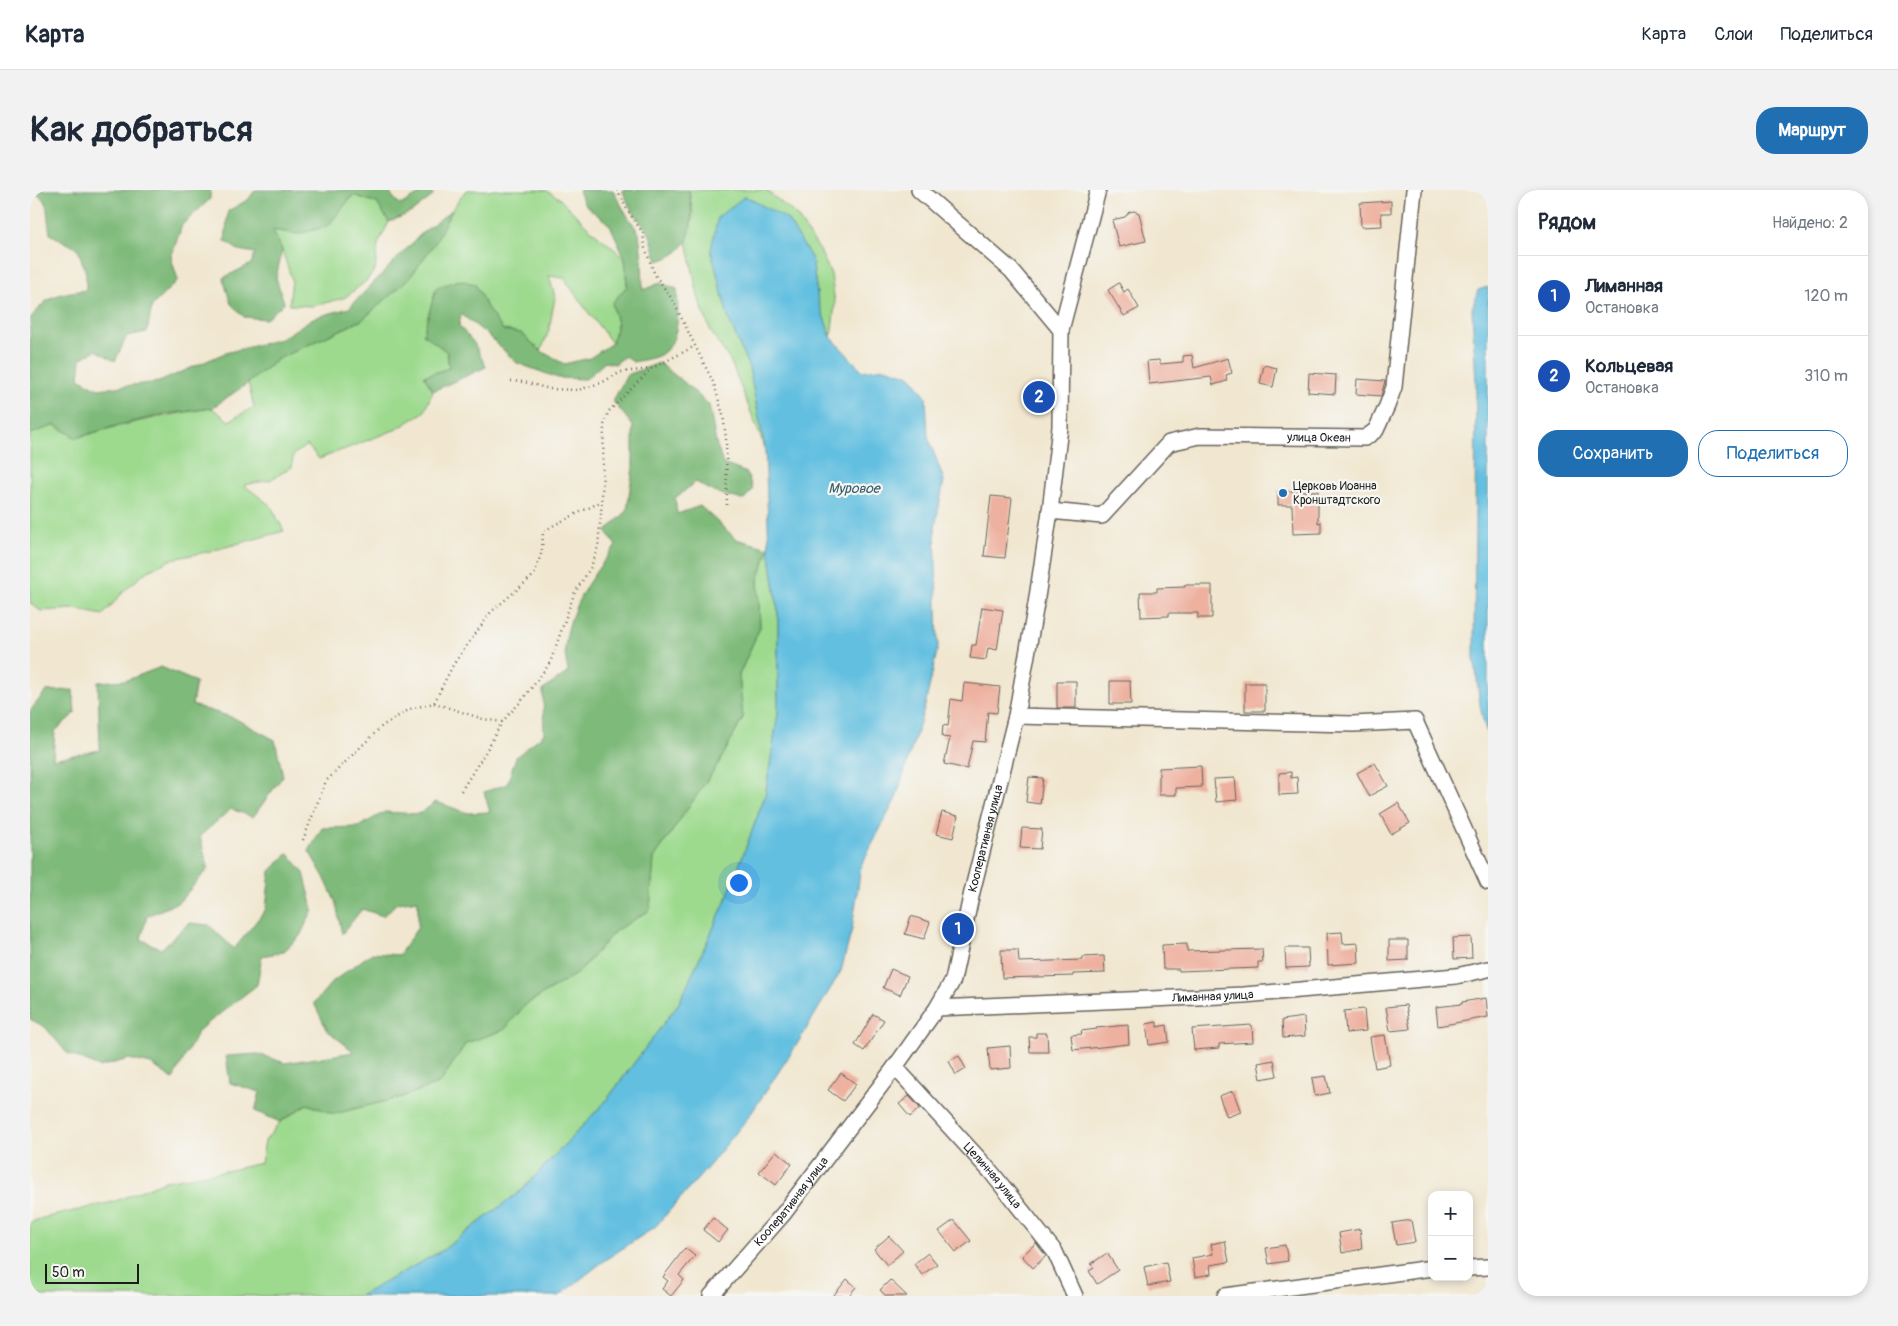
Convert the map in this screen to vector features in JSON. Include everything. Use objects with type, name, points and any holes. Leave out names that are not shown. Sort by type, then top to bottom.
[{"type":"street","points":[[920,190],[1010,270],[1061,330]]},
{"type":"street","name":"Кооперативная улица","points":[[711,1296],[784,1213],[895,1067],[937,1008],[953,980],[972,892],[1016,716],[1036,604],[1060,427],[1061,330],[1098,190]]},
{"type":"street","name":"улица Океан","points":[[1050,511],[1102,516],[1169,443],[1200,436],[1365,438],[1371,435],[1381,420],[1394,387],[1414,190]]},
{"type":"street","points":[[1016,716],[1353,724],[1415,721],[1488,882]]},
{"type":"street","name":"Лиманная улица","points":[[937,1008],[1244,996],[1456,976],[1488,969]]},
{"type":"street","name":"Целинная улица","points":[[895,1067],[991,1172],[1055,1252],[1075,1296]]},
{"type":"street","points":[[1473,1268],[1488,1267]]},
{"type":"street","points":[[1225,1296],[1428,1269]]},
{"type":"path","points":[[617,190],[643,233],[644,248],[655,275],[672,299],[714,384],[723,415],[726,438],[727,508]]},
{"type":"path","points":[[461,790],[502,722],[524,698],[550,663],[574,594],[591,567],[598,547],[602,501],[604,424],[608,412],[651,370],[695,346]]},
{"type":"path","points":[[511,381],[524,382],[550,389],[578,390],[602,383],[621,372],[651,370]]},
{"type":"path","points":[[434,703],[453,665],[491,612],[534,575],[542,551],[543,532],[602,501]]},
{"type":"path","points":[[303,840],[326,780],[382,726],[410,709],[434,703],[483,720],[502,722]]},
{"type":"green space","points":[[30,190],[210,190],[210,199],[182,225],[171,258],[178,280],[152,306],[147,332],[127,336],[115,361],[96,350],[81,359],[79,378],[98,389],[159,382],[225,353],[281,339],[313,318],[349,308],[422,233],[452,210],[435,243],[409,279],[362,320],[278,359],[212,408],[166,414],[76,438],[55,425],[30,434],[30,319],[48,300],[60,294],[86,290],[86,273],[78,249],[50,234],[46,202],[36,193],[30,193]]},
{"type":"green space","points":[[255,190],[387,190],[400,205],[427,190],[434,195],[412,212],[389,222],[377,203],[353,195],[328,226],[298,234],[273,230],[282,250],[276,278],[284,303],[266,319],[244,317],[231,304],[223,278],[251,264],[255,253],[238,250],[225,241],[228,211],[249,199]]},
{"type":"green space","points":[[466,190],[546,190],[559,198],[589,228],[625,258],[627,287],[612,303],[617,324],[612,343],[564,278],[549,276],[555,297],[549,330],[541,351],[521,333],[503,330],[489,311],[459,280],[447,352],[449,369],[424,376],[433,391],[424,412],[397,429],[319,459],[307,445],[293,455],[292,467],[270,480],[244,485],[271,506],[284,531],[211,551],[172,559],[146,572],[124,591],[103,615],[74,609],[41,611],[30,603],[30,434],[55,425],[76,438],[143,420],[212,408],[229,421],[254,407],[248,383],[278,359],[362,320],[452,210]]},
{"type":"green space","points":[[579,190],[613,190],[639,233],[643,290],[660,283],[677,289],[677,325],[672,343],[667,350],[654,358],[633,362],[625,356],[615,364],[605,362],[586,379],[558,378],[517,363],[488,335],[461,314],[459,326],[474,343],[486,367],[433,391],[424,376],[449,368],[447,352],[423,334],[436,288],[459,280],[475,284],[489,311],[503,330],[521,333],[541,351],[564,364],[590,358],[612,343],[617,324],[612,303],[627,286],[625,258],[610,225],[584,204]]},
{"type":"green space","points":[[622,190],[689,190],[691,224],[685,243],[679,250],[658,261],[650,235],[631,209]]},
{"type":"green space","points":[[689,190],[766,190],[795,214],[819,249],[831,274],[835,304],[831,337],[818,301],[812,259],[711,250],[728,317],[749,368],[765,448],[731,362],[711,332],[698,297],[687,241],[693,214]]},
{"type":"green space","points":[[353,195],[377,203],[389,222],[378,244],[375,270],[365,282],[344,298],[313,306],[289,305],[292,280],[282,250],[272,230],[298,234],[327,226]]},
{"type":"green space","points":[[659,363],[709,405],[716,443],[723,464],[747,473],[753,490],[743,500],[714,492],[696,482],[675,498],[677,514],[700,506],[736,539],[769,548],[758,580],[760,627],[739,675],[743,718],[720,761],[654,858],[650,910],[615,931],[578,973],[525,1005],[504,1030],[466,1043],[440,1083],[402,1097],[334,1114],[307,1104],[280,1122],[255,1111],[260,1092],[230,1083],[226,1056],[258,1054],[285,1063],[354,1052],[327,1030],[314,1003],[332,982],[372,953],[399,955],[418,927],[418,900],[397,903],[383,916],[362,909],[342,934],[336,903],[309,851],[322,828],[358,827],[385,812],[419,814],[436,802],[468,813],[490,812],[484,792],[507,784],[516,757],[544,734],[543,690],[568,672],[565,649],[571,620],[582,594],[616,546],[606,531],[627,511],[633,467],[633,426],[613,401],[627,375]]},
{"type":"green space","points":[[769,548],[778,611],[778,714],[765,796],[727,898],[679,1003],[605,1102],[522,1190],[443,1250],[360,1296],[30,1296],[30,1223],[39,1219],[113,1202],[165,1181],[261,1163],[265,1141],[280,1122],[307,1104],[334,1114],[402,1097],[440,1083],[466,1043],[504,1030],[525,1005],[578,973],[615,931],[650,910],[654,858],[720,761],[743,718],[739,675],[760,627],[758,580]]},
{"type":"green space","points":[[161,667],[196,682],[192,705],[234,718],[275,740],[283,776],[253,817],[231,809],[200,836],[208,869],[179,902],[147,916],[141,939],[161,949],[189,923],[209,925],[234,949],[266,909],[270,871],[288,853],[304,873],[313,909],[300,936],[283,952],[262,956],[257,985],[199,1030],[173,1079],[151,1064],[129,1059],[99,1067],[67,1053],[45,1027],[30,1019],[30,711],[46,691],[73,690],[75,713],[55,731],[53,759],[100,750],[98,682],[127,680]]},
{"type":"water","name":"Муровое","points":[[745,196],[787,219],[812,259],[818,301],[831,337],[862,371],[885,368],[911,376],[926,397],[928,437],[944,480],[935,527],[938,647],[925,706],[896,798],[861,866],[852,929],[841,971],[799,1041],[750,1115],[709,1166],[655,1227],[605,1260],[559,1296],[360,1296],[443,1250],[522,1190],[605,1102],[679,1003],[727,898],[765,796],[778,714],[778,611],[769,548],[765,448],[749,368],[728,317],[711,250],[718,217]]},
{"type":"water","points":[[1488,287],[1488,735],[1480,707],[1474,659],[1476,382],[1472,309],[1478,290]]},
{"type":"building","points":[[1391,201],[1391,213],[1381,213],[1382,226],[1361,227],[1360,203]]},
{"type":"building","points":[[1129,212],[1139,213],[1146,241],[1119,247],[1112,220],[1125,217]]},
{"type":"building","points":[[1119,283],[1124,292],[1128,289],[1139,308],[1124,316],[1108,290]]},
{"type":"building","points":[[1192,355],[1194,368],[1228,358],[1232,373],[1226,375],[1227,381],[1213,385],[1211,377],[1149,384],[1147,361],[1159,360],[1160,364],[1183,362],[1183,356]]},
{"type":"building","points":[[1264,365],[1277,368],[1273,387],[1260,384]]},
{"type":"building","points":[[1309,373],[1336,375],[1335,394],[1308,392]]},
{"type":"building","points":[[1357,379],[1385,381],[1381,396],[1356,394]]},
{"type":"building","points":[[1278,491],[1318,491],[1318,523],[1321,522],[1321,533],[1293,534],[1292,505],[1278,505]]},
{"type":"building","points":[[991,496],[1012,498],[1005,558],[984,556]]},
{"type":"building","points":[[1185,585],[1212,585],[1212,618],[1198,618],[1198,613],[1169,613],[1169,616],[1141,617],[1140,592],[1157,592],[1157,588],[1185,587]]},
{"type":"building","points":[[982,607],[1003,610],[997,650],[988,648],[986,660],[970,658],[972,645],[976,645]]},
{"type":"building","points":[[1057,681],[1076,681],[1076,708],[1057,708]]},
{"type":"building","points":[[1110,681],[1130,681],[1131,704],[1110,704]]},
{"type":"building","points":[[964,683],[1000,687],[997,713],[988,712],[985,742],[973,741],[967,769],[944,764],[950,738],[942,737],[943,725],[948,726],[951,699],[962,701]]},
{"type":"building","points":[[1245,683],[1265,683],[1265,711],[1245,711]]},
{"type":"building","points":[[1375,763],[1388,786],[1369,796],[1357,773]]},
{"type":"building","points":[[1201,766],[1202,787],[1176,788],[1176,795],[1159,795],[1159,768]]},
{"type":"building","points":[[1291,772],[1291,778],[1297,777],[1298,794],[1279,795],[1279,773]]},
{"type":"building","points":[[1029,777],[1043,778],[1040,804],[1026,802]]},
{"type":"building","points":[[1235,778],[1237,800],[1216,802],[1214,779]]},
{"type":"building","points":[[1398,803],[1410,823],[1391,834],[1380,814]]},
{"type":"building","points":[[942,812],[958,816],[953,838],[936,834]]},
{"type":"building","points":[[1022,828],[1042,829],[1040,849],[1020,848]]},
{"type":"building","points":[[911,916],[930,922],[924,939],[905,934]]},
{"type":"building","points":[[1342,932],[1343,944],[1358,943],[1359,963],[1328,965],[1327,933]]},
{"type":"building","points":[[1471,937],[1472,958],[1454,959],[1453,938]]},
{"type":"building","points":[[1389,940],[1408,940],[1408,960],[1389,961]]},
{"type":"building","points":[[1187,944],[1187,951],[1262,949],[1263,962],[1258,962],[1258,968],[1179,971],[1179,969],[1163,969],[1162,945]]},
{"type":"building","points":[[1285,948],[1308,948],[1309,967],[1286,968]]},
{"type":"building","points":[[1001,950],[1018,950],[1019,962],[1083,960],[1083,957],[1104,956],[1105,973],[1002,978]]},
{"type":"building","points":[[891,969],[908,976],[900,995],[883,988]]},
{"type":"building","points":[[1486,998],[1488,1017],[1438,1026],[1436,1007],[1462,1004],[1462,1002]]},
{"type":"building","points":[[1406,1005],[1410,1029],[1390,1031],[1386,1007]]},
{"type":"building","points":[[1364,1009],[1366,1031],[1346,1033],[1344,1011]]},
{"type":"building","points":[[873,1014],[884,1020],[864,1051],[855,1045]]},
{"type":"building","points":[[1304,1017],[1305,1036],[1283,1038],[1282,1020]]},
{"type":"building","points":[[1157,1022],[1157,1027],[1167,1025],[1169,1042],[1149,1045],[1146,1024]]},
{"type":"building","points":[[1128,1025],[1129,1044],[1073,1050],[1071,1035],[1082,1034],[1081,1031],[1096,1028]]},
{"type":"building","points":[[1252,1025],[1253,1042],[1219,1044],[1219,1048],[1194,1050],[1192,1029]]},
{"type":"building","points":[[1036,1033],[1047,1033],[1048,1052],[1030,1052],[1029,1037],[1036,1037]]},
{"type":"building","points":[[1385,1035],[1390,1065],[1375,1068],[1370,1037]]},
{"type":"building","points":[[1010,1046],[1011,1068],[990,1070],[988,1048]]},
{"type":"building","points":[[959,1056],[966,1069],[956,1075],[949,1061]]},
{"type":"building","points":[[1274,1060],[1277,1076],[1261,1079],[1258,1063]]},
{"type":"building","points":[[841,1073],[856,1084],[843,1101],[828,1090]]},
{"type":"building","points":[[1326,1076],[1330,1093],[1315,1096],[1312,1078]]},
{"type":"building","points":[[1233,1091],[1241,1112],[1227,1117],[1219,1096]]},
{"type":"building","points":[[909,1096],[920,1108],[910,1117],[899,1104]]},
{"type":"building","points":[[776,1151],[792,1164],[776,1185],[759,1172]]},
{"type":"building","points":[[713,1218],[728,1230],[718,1242],[703,1230]]},
{"type":"building","points":[[954,1220],[971,1241],[956,1252],[939,1231]]},
{"type":"building","points":[[1411,1220],[1415,1242],[1396,1245],[1392,1223]]},
{"type":"building","points":[[1360,1229],[1362,1249],[1342,1253],[1339,1233]]},
{"type":"building","points":[[889,1236],[903,1251],[887,1265],[874,1249]]},
{"type":"building","points":[[1225,1241],[1229,1262],[1210,1265],[1211,1274],[1195,1277],[1192,1258],[1213,1254],[1211,1244]]},
{"type":"building","points":[[1036,1243],[1046,1256],[1033,1268],[1022,1256]]},
{"type":"building","points":[[1285,1245],[1288,1261],[1269,1264],[1266,1248]]},
{"type":"building","points":[[685,1248],[695,1256],[679,1275],[684,1280],[671,1296],[662,1289],[668,1281],[663,1277]]},
{"type":"building","points":[[928,1253],[937,1264],[922,1275],[914,1264]]},
{"type":"building","points":[[1107,1253],[1118,1270],[1097,1284],[1089,1271],[1094,1268],[1091,1264]]},
{"type":"building","points":[[1166,1262],[1170,1282],[1148,1286],[1144,1267]]},
{"type":"building","points":[[847,1279],[856,1287],[849,1296],[833,1296]]},
{"type":"building","points":[[890,1280],[907,1296],[886,1296],[880,1290]]},
{"type":"place","name":"Кольцевая","points":[[1039,397]]},
{"type":"place","name":"Церковь Иоанна Кронштадтского","points":[[1283,493]]},
{"type":"place","name":"Лиманная","points":[[958,929]]}]
